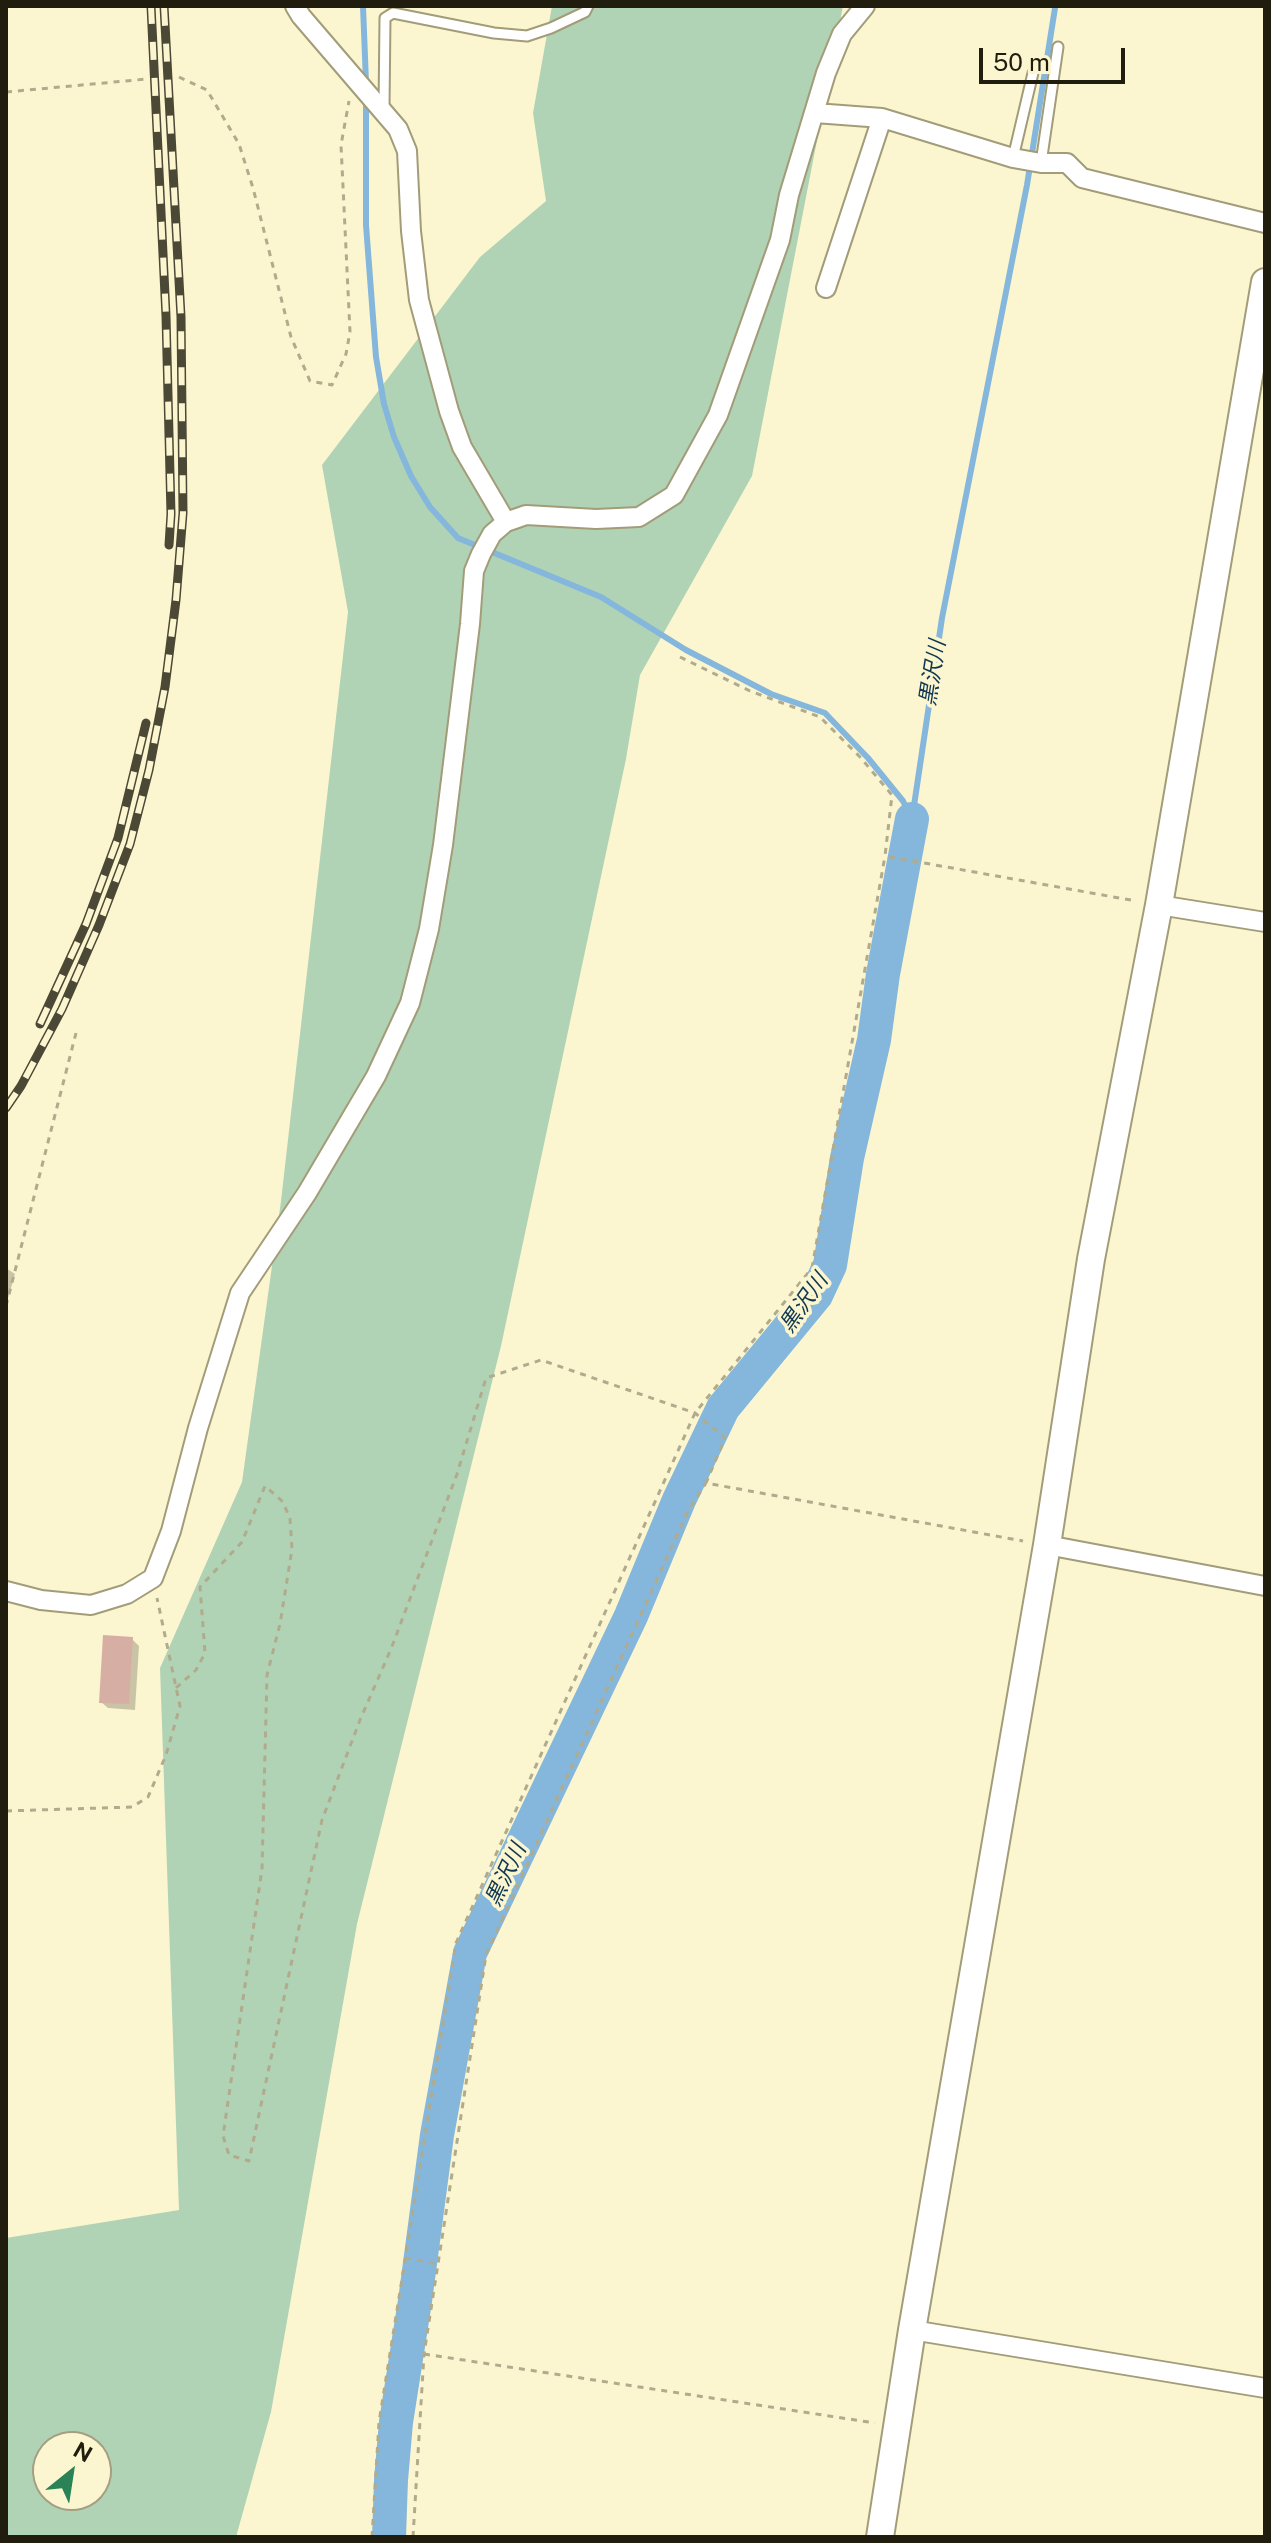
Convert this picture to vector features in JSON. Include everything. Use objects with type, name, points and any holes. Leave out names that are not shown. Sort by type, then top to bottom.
[{"type":"street","points":[[295,6],[381,106],[398,129],[407,151],[411,231],[419,300],[462,447],[506,522]]},
{"type":"street","points":[[6,1591],[41,1600],[91,1605],[127,1594],[153,1578],[171,1531],[198,1428],[240,1293],[307,1193],[376,1076],[410,1003],[429,929],[443,845],[474,571],[492,534],[506,522],[526,515],[596,519],[639,517],[674,495],[718,415],[780,240],[789,195],[826,73],[842,34],[865,6]]},
{"type":"street","points":[[815,113],[882,118],[1013,158],[1067,163],[1082,178],[1265,223]]},
{"type":"street","points":[[826,288],[882,118]]},
{"type":"street","points":[[880,2537],[912,2330],[1047,1545],[1091,1259],[1159,905],[1265,282]]},
{"type":"street","points":[[1159,905],[1265,922]]},
{"type":"street","points":[[1047,1545],[1265,1586]]},
{"type":"street","points":[[912,2330],[1265,2388]]},
{"type":"lane","points":[[381,106],[385,18],[393,13],[494,33],[527,36],[585,12],[588,6]]},
{"type":"lane","points":[[1041,163],[1058,47]]},
{"type":"lane","points":[[1013,158],[1033,73]]},
{"type":"path","points":[[179,77],[207,90],[239,144],[291,337],[310,381],[332,385],[346,354],[350,332],[341,145],[354,77]]},
{"type":"path","points":[[6,92],[147,79]]},
{"type":"path","points":[[372,2537],[379,2422],[456,1943],[695,1413],[812,1268],[885,856],[892,795],[820,717],[750,691],[680,657]]},
{"type":"path","points":[[885,856],[1159,905]]},
{"type":"path","points":[[6,1306],[76,1033]]},
{"type":"path","points":[[176,1688],[196,1670],[205,1653],[200,1587],[242,1542],[265,1486],[283,1502],[290,1519],[292,1549],[280,1624],[267,1675],[262,1869],[223,2136],[229,2155],[249,2161],[322,1820],[457,1474],[486,1378],[541,1360],[695,1413],[725,1438],[706,1483],[688,1511],[486,1955],[424,2354],[413,2537]]},
{"type":"path","points":[[706,1483],[1047,1545]]},
{"type":"path","points":[[6,1811],[132,1807],[148,1797],[166,1755],[180,1706],[153,1578]]},
{"type":"path","points":[[405,2258],[439,2264]]},
{"type":"path","points":[[424,2354],[897,2426]]},
{"type":"green space","points":[[552,6],[843,6],[752,476],[640,675],[626,759],[501,1346],[357,1924],[271,2412],[236,2537],[6,2537],[6,2238],[179,2210],[160,1668],[242,1482],[281,1201],[348,612],[322,465],[480,257],[546,201],[533,113]]},
{"type":"building","points":[[103,1635],[133,1637],[129,1704],[99,1703]]},
{"type":"waterway","points":[[363,6],[366,82]]},
{"type":"waterway","name":"黒沢川","points":[[912,819],[942,618],[1027,185],[1055,8]]},
{"type":"waterway","points":[[366,98],[366,225],[376,357],[384,404],[394,437],[411,476],[430,507],[458,538],[601,597],[686,650],[771,694],[825,713],[868,758],[903,801],[912,819]]},
{"type":"waterway","name":"黒沢川","points":[[389,2537],[396,2422],[437,2135],[470,1953],[631,1616],[679,1500],[723,1408],[816,1295],[830,1265],[847,1158],[874,1040],[912,819]]},
{"type":"railway","points":[[151,6],[166,316],[171,514],[169,545]]},
{"type":"railway","points":[[6,1108],[62,1009],[130,844],[149,770],[165,687],[183,513],[181,317],[164,6]]},
{"type":"railway","points":[[40,1024],[86,924],[118,838],[146,723]]}]
